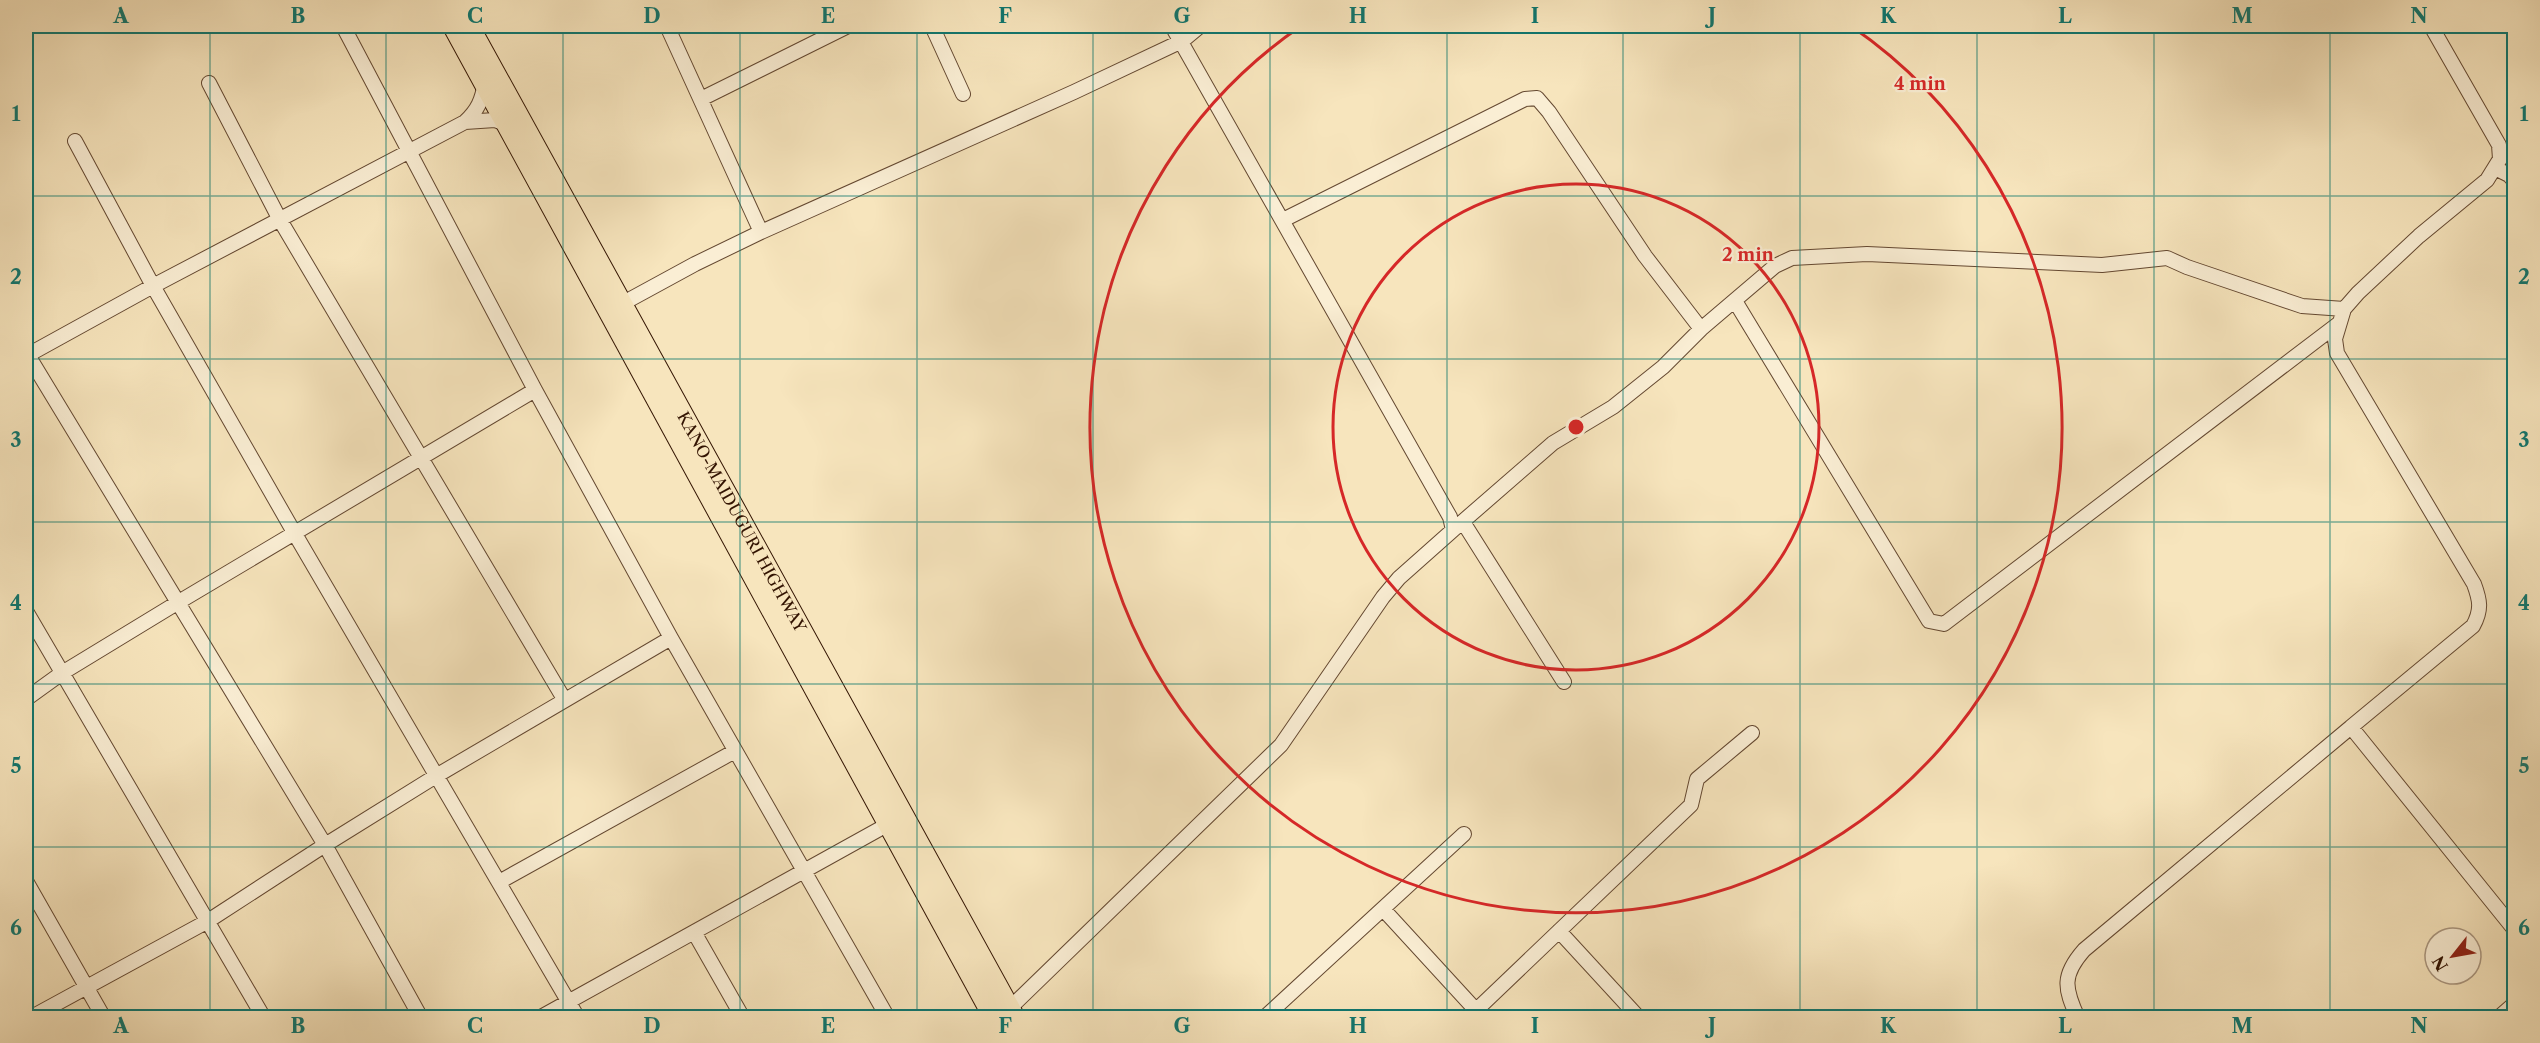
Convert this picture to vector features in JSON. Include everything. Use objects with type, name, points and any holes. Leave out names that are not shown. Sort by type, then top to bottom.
[{"type":"highway","name":"KANO-MAIDUGURI HIGHWAY","points":[[453,26],[508,125],[616,307]]},
{"type":"highway","name":"KANO-MAIDUGURI HIGHWAY","points":[[469,26],[616,307],[896,820],[1006,1014]]},
{"type":"street","points":[[343,26],[535,390],[671,638],[888,1017]]},
{"type":"street","points":[[667,26],[761,232]]},
{"type":"street","points":[[701,99],[825,30],[848,26]]},
{"type":"street","points":[[932,26],[963,94]]},
{"type":"street","points":[[1172,26],[1450,517],[1564,682]]},
{"type":"street","points":[[616,307],[695,264],[761,232],[1064,97],[1182,41],[1200,26]]},
{"type":"street","points":[[2078,1017],[2070,1001],[2067,983],[2070,966],[2084,950],[2473,626],[2479,615],[2480,602],[2474,584],[2337,353],[2335,339],[2344,309],[2358,293],[2419,236],[2487,180],[2500,159],[2499,145],[2431,26]]},
{"type":"street","points":[[210,83],[280,219],[564,699]]},
{"type":"street","points":[[421,1017],[325,845],[26,355],[465,122],[476,111],[485,83]]},
{"type":"street","points":[[1283,220],[1525,99],[1537,98],[1549,112],[1645,256],[1701,329]]},
{"type":"street","points":[[465,122],[484,119],[508,125]]},
{"type":"street","points":[[75,141],[153,286],[295,534],[578,1017]]},
{"type":"street","points":[[2495,168],[2509,175],[2514,181]]},
{"type":"street","points":[[1006,1014],[1281,745],[1398,578],[1553,443],[1613,407],[1663,367],[1701,329],[1776,266],[1792,258],[1867,254],[2081,265],[2167,258],[2302,306],[2344,309]]},
{"type":"street","points":[[1735,301],[1929,621],[1944,624],[2338,324]]},
{"type":"street","points":[[26,699],[62,673],[177,603],[535,390]]},
{"type":"street","points":[[26,611],[264,1017]]},
{"type":"street","points":[[30,1017],[208,921],[436,776],[671,638]]},
{"type":"street","points":[[2351,727],[2514,929]]},
{"type":"street","points":[[1383,909],[1476,1015],[1559,931],[1691,805],[1697,779],[1752,733]]},
{"type":"street","points":[[499,882],[735,751]]},
{"type":"street","points":[[539,1017],[896,820]]},
{"type":"street","points":[[1264,1017],[1464,834]]},
{"type":"street","points":[[26,881],[104,1017]]},
{"type":"street","points":[[1559,931],[1639,1017]]},
{"type":"street","points":[[694,932],[743,1017]]},
{"type":"street","points":[[2498,1017],[2514,1004]]}]
